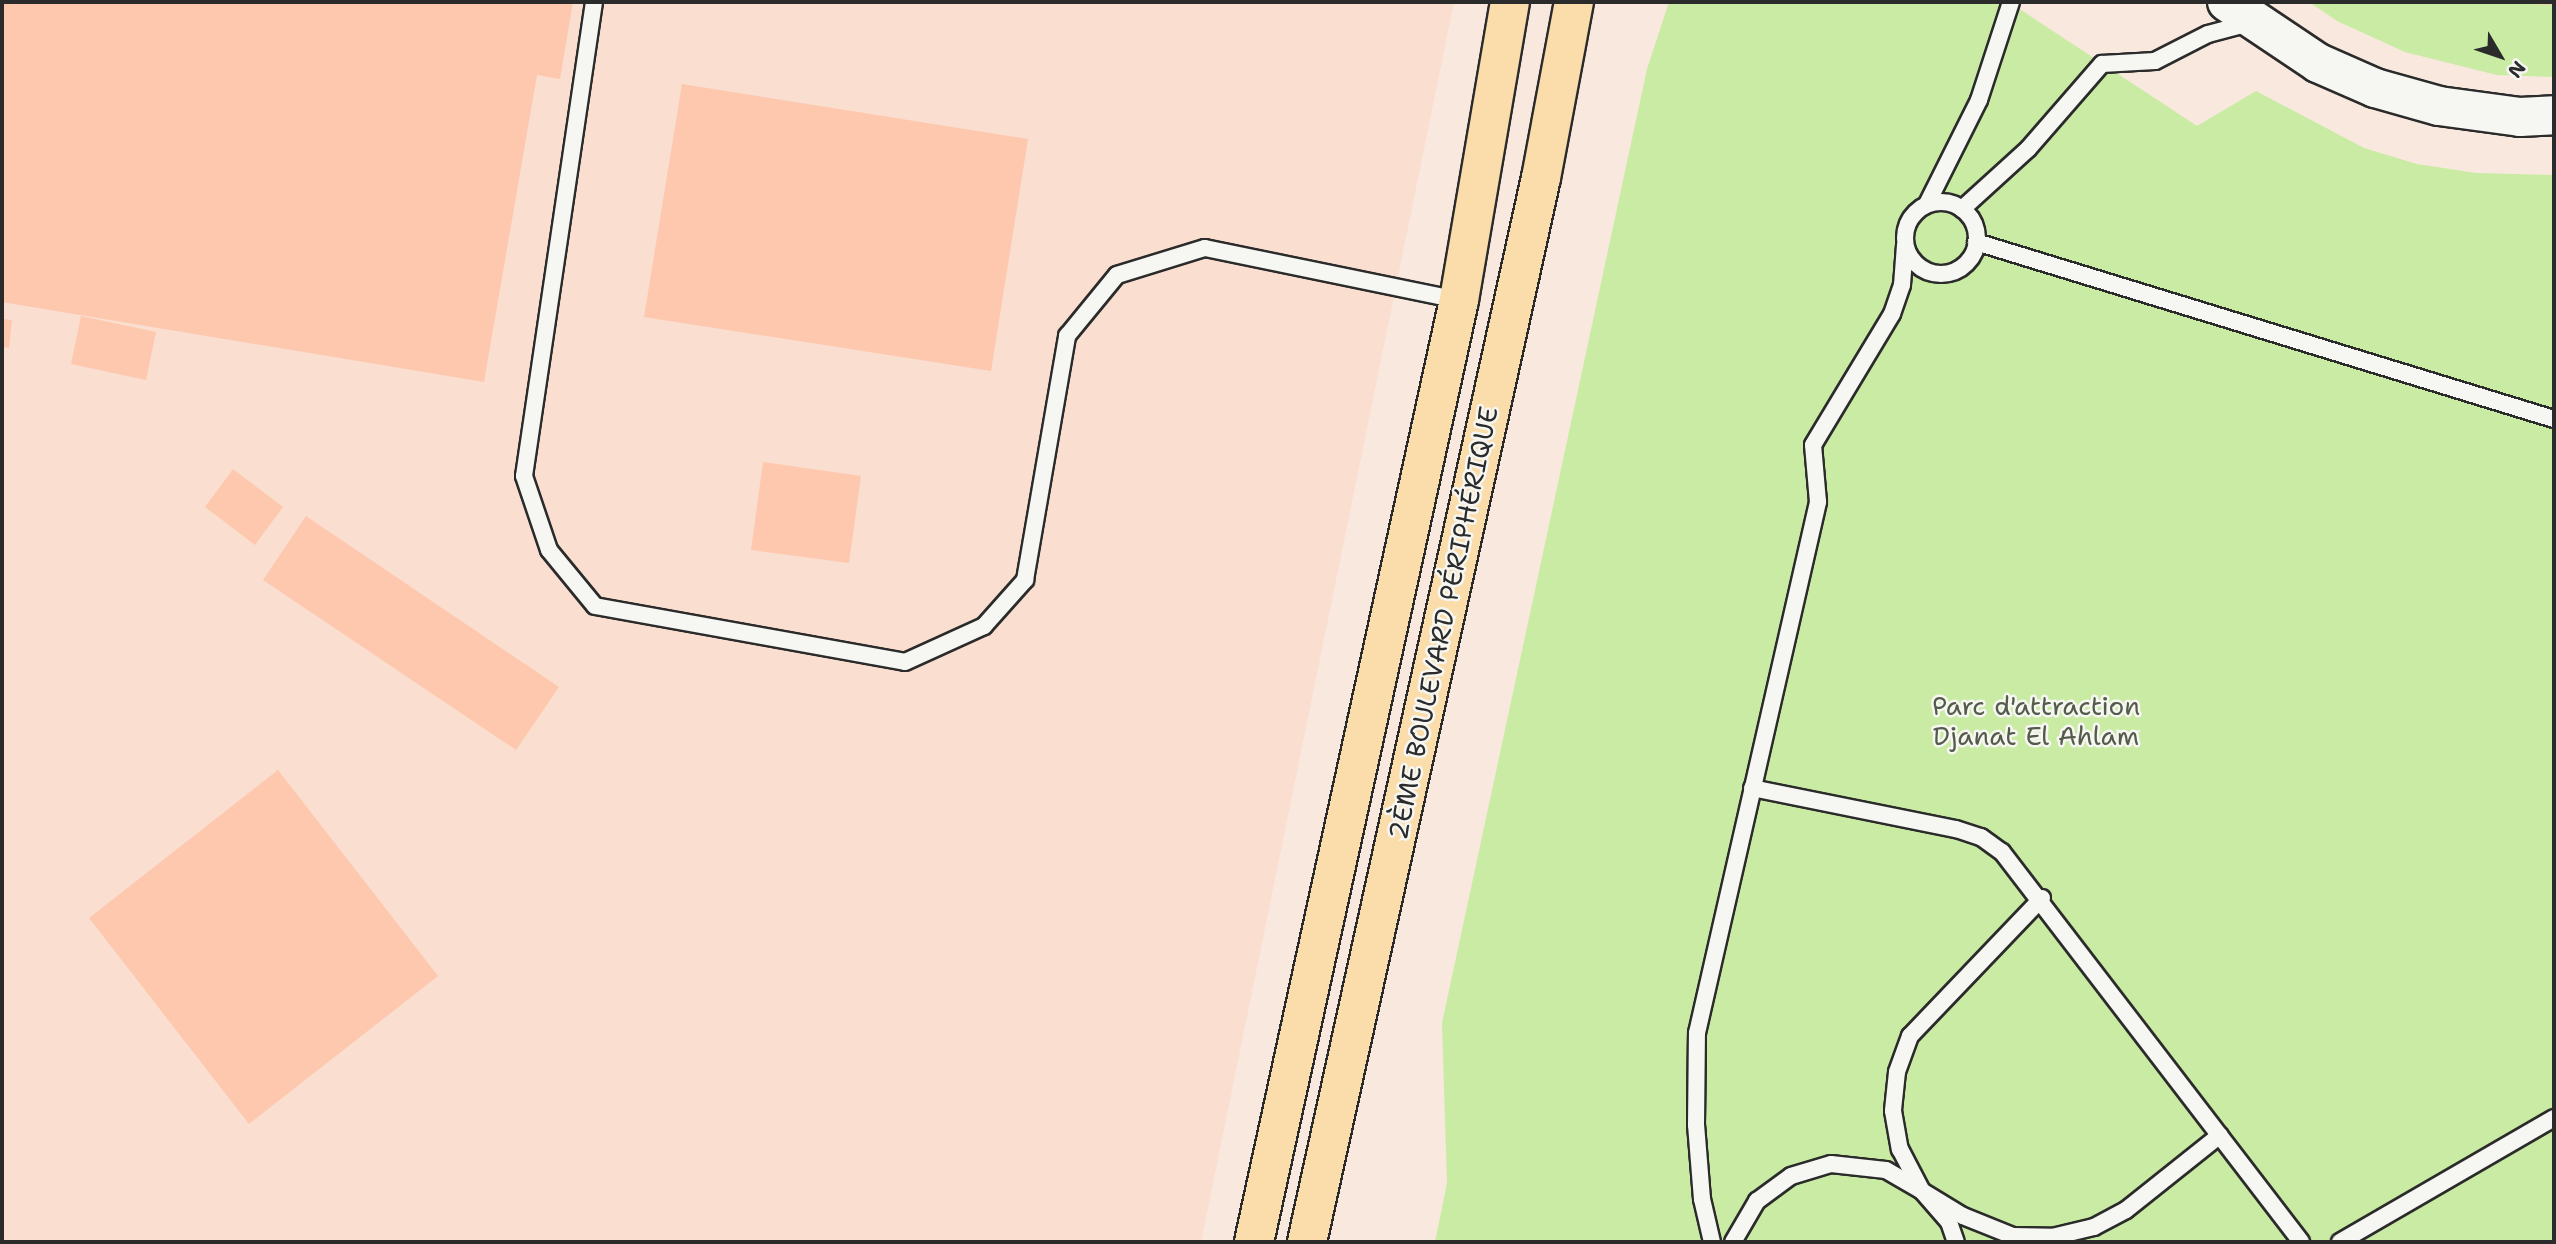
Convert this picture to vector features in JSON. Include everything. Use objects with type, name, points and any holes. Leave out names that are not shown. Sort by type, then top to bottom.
[{"type":"main road","name":"2ÈME BOULEVARD PÉRIPHÉRIQUE","points":[[1254,1242],[1459,300],[1510,2]]},
{"type":"main road","name":"2ÈME BOULEVARD PÉRIPHÉRIQUE","points":[[1307,1242],[1541,178],[1574,2]]},
{"type":"street","points":[[2241,12],[2318,62],[2375,88],[2439,106],[2520,117],[2554,115]]},
{"type":"lane","points":[[594,2],[524,476],[549,550],[595,606],[905,662],[984,626],[1025,580],[1067,337],[1117,275],[1205,248],[1459,300]]},
{"type":"lane","points":[[1712,1242],[1702,1199],[1696,1125],[1697,1033],[1818,502],[1813,445],[1892,314],[1902,285],[1909,220],[1927,204],[1979,100],[2011,2]]},
{"type":"lane","points":[[1962,209],[2028,149],[2102,64],[2155,61],[2208,34],[2241,12]]},
{"type":"lane","points":[[1905,245],[1919,267],[1942,274],[1965,265],[1976,242],[1976,229],[1962,209],[1952,204],[1927,204]]},
{"type":"lane","points":[[1976,242],[2554,419]]},
{"type":"lane","points":[[1752,788],[1981,837],[2020,870],[2301,1242]]},
{"type":"lane","points":[[1956,1242],[1949,1222],[1922,1191],[1900,1149],[1893,1111],[1897,1072],[1910,1036],[2042,898]]},
{"type":"lane","points":[[2340,1242],[2554,1118]]},
{"type":"lane","points":[[1733,1242],[1757,1201],[1791,1176],[1831,1164],[1885,1170],[1963,1216],[2013,1236],[2052,1237],[2094,1227],[2126,1210],[2220,1135]]},
{"type":"shaded area","points":[[2,2],[1454,2],[1201,1242],[2,1242]]},
{"type":"green space","name":"Parc d'attraction Djanat El Ahlam","points":[[1669,2],[2009,2],[2197,126],[2256,91],[2364,148],[2417,164],[2476,173],[2554,175],[2554,1242],[1435,1242],[1447,1183],[1442,1023],[1647,69]]},
{"type":"green space","points":[[2309,2],[2554,2],[2554,77],[2497,75],[2405,52],[2337,21]]},
{"type":"building","points":[[2,2],[573,2],[560,79],[537,75],[484,382],[2,302]]},
{"type":"building","points":[[2554,2],[2554,5],[2531,4]]},
{"type":"building","points":[[682,84],[1028,139],[991,371],[644,317]]},
{"type":"building","points":[[81,316],[156,332],[146,380],[71,364]]},
{"type":"building","points":[[2,319],[12,320],[9,348],[2,347]]},
{"type":"building","points":[[763,462],[861,476],[849,563],[751,550]]},
{"type":"building","points":[[233,469],[283,507],[255,545],[205,507]]},
{"type":"building","points":[[306,516],[559,687],[516,750],[263,580]]},
{"type":"building","points":[[278,770],[438,976],[249,1124],[89,918]]}]
